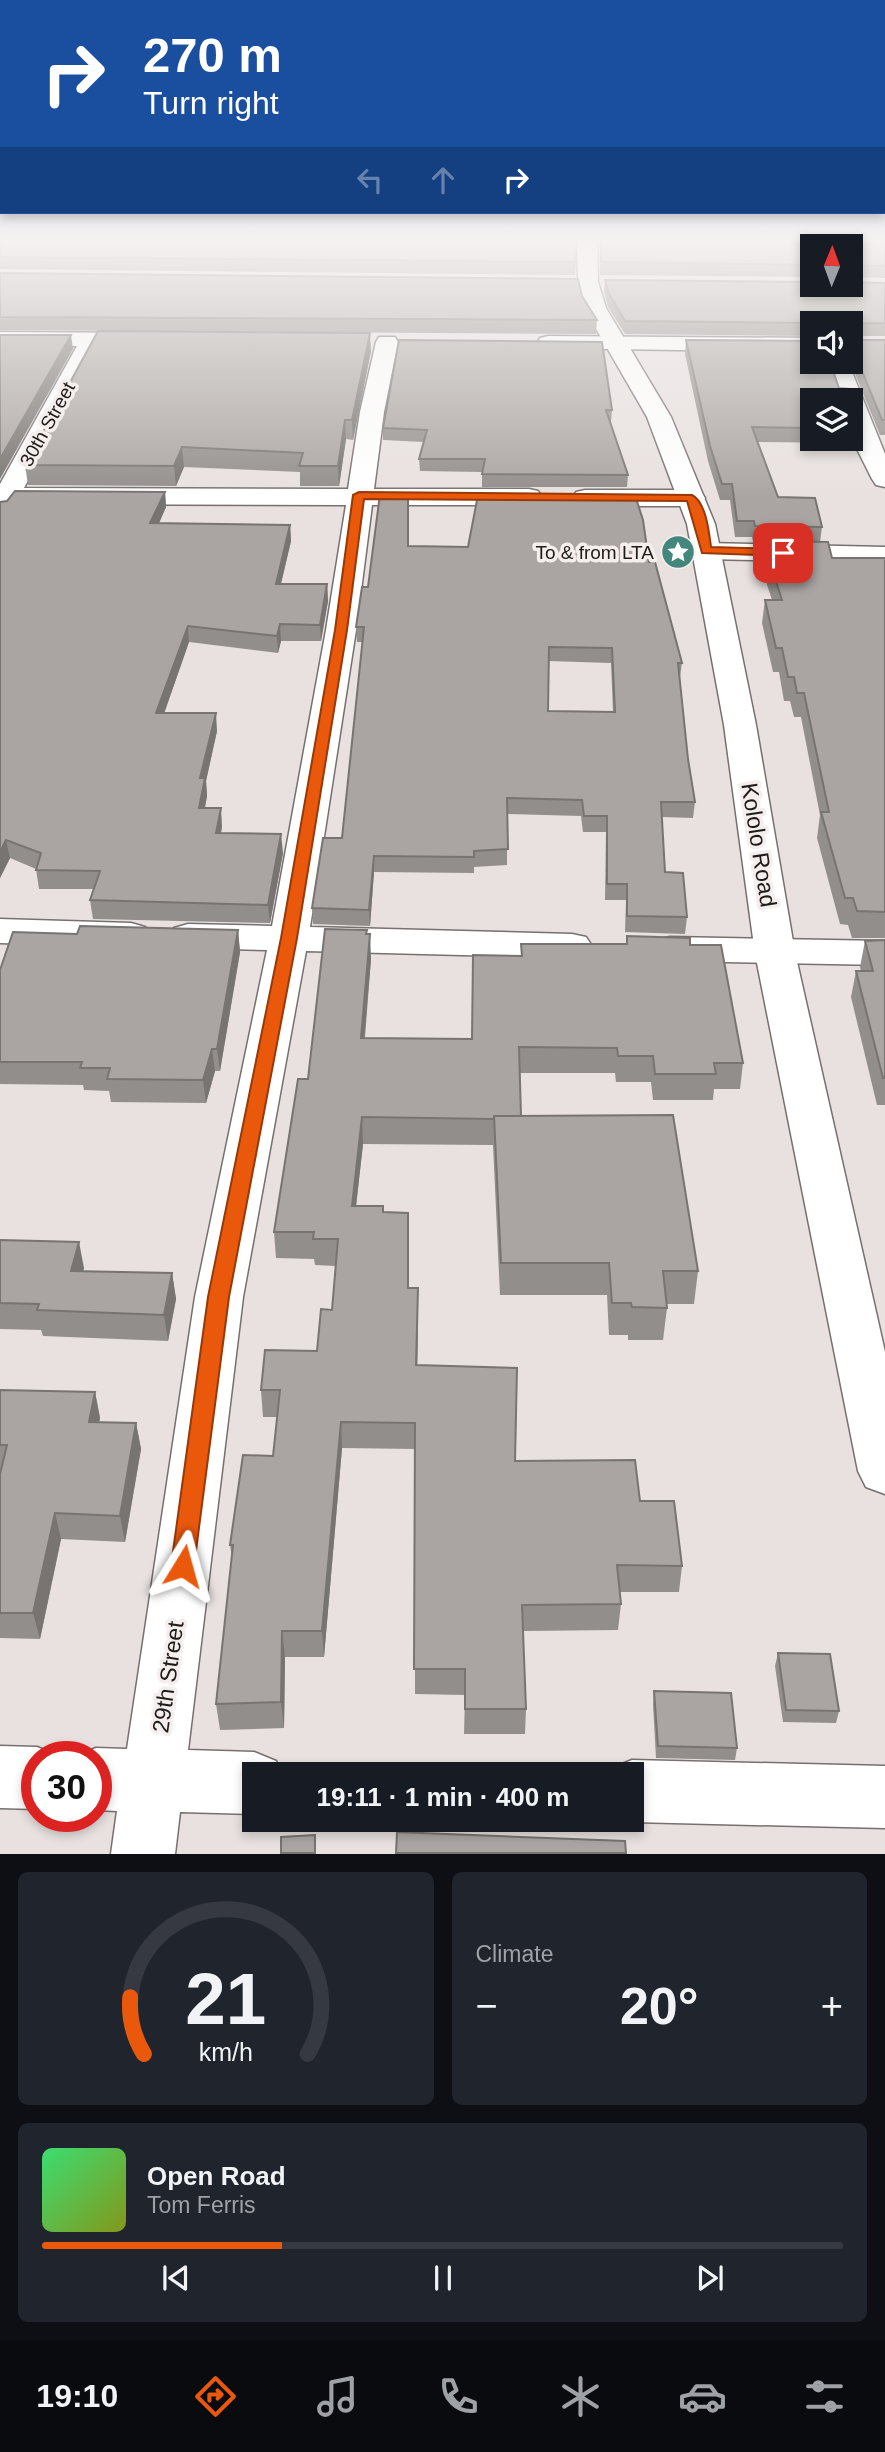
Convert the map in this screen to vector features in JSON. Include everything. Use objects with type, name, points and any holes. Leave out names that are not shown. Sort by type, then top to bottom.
[{"type":"street","name":"Kololo Road","points":[[604,326],[659,417],[701,524],[740,725],[775,953],[885,1471]]},
{"type":"street","points":[[0,339],[161,340]]},
{"type":"street","name":"30th Street","points":[[3,500],[92,340]]},
{"type":"street","name":"29th Street","points":[[143,1853],[125,1780],[289,938],[341,630],[372,412],[388,342]]},
{"type":"street","points":[[521,343],[800,345]]},
{"type":"street","points":[[841,374],[863,435],[885,479]]},
{"type":"street","points":[[3,500],[359,495],[692,498]]},
{"type":"street","points":[[706,551],[885,555]]},
{"type":"street","points":[[0,931],[775,953],[885,953]]},
{"type":"street","points":[[0,1777],[21,1778]]},
{"type":"street","points":[[125,1780],[242,1783]]},
{"type":"street","points":[[644,1791],[885,1797]]},
{"type":"building","points":[[98,331],[370,333],[352,420],[345,420],[338,466],[299,466],[303,453],[182,447],[174,466],[25,465]]},
{"type":"building","points":[[0,335],[71,335],[0,459]]},
{"type":"building","points":[[399,340],[602,342],[612,410],[606,410],[628,475],[482,474],[485,459],[419,459],[427,430],[383,428]]},
{"type":"building","points":[[686,340],[800,341],[800,374],[834,374],[839,388],[800,388],[800,428],[752,427],[778,497],[815,498],[822,527],[755,526],[754,521],[737,521],[732,484],[722,484],[710,446]]},
{"type":"building","points":[[863,340],[885,340],[885,420],[882,420],[863,374]]},
{"type":"building","points":[[15,491],[165,492],[150,523],[290,525],[276,584],[327,584],[320,625],[280,624],[277,636],[188,626],[156,713],[216,713],[200,778],[205,778],[199,808],[221,808],[216,833],[281,834],[268,905],[90,900],[100,871],[36,870],[41,853],[6,840],[0,852],[0,502],[7,501]]},
{"type":"building","points":[[380,494],[408,494],[408,546],[468,547],[478,495],[635,495],[643,520],[649,562],[655,562],[682,663],[678,663],[695,802],[661,802],[665,872],[683,873],[687,917],[627,916],[627,884],[607,884],[607,816],[584,816],[582,800],[507,798],[508,849],[474,851],[474,857],[374,856],[369,910],[312,908],[323,838],[342,838],[364,627],[356,627],[362,587],[368,587]],"holes":[[[549,647],[612,648],[615,712],[548,711]]]},
{"type":"building","points":[[763,541],[828,542],[832,558],[885,558],[885,912],[857,911],[853,898],[845,898],[821,812],[829,812],[804,693],[797,693],[794,677],[788,677],[782,648],[776,648],[765,600],[782,600]]},
{"type":"building","points":[[80,926],[238,930],[217,1049],[212,1049],[203,1080],[107,1079],[110,1068],[80,1068],[82,1062],[0,1062],[0,970],[13,932],[77,934]]},
{"type":"building","points":[[325,929],[367,930],[366,934],[370,934],[361,1038],[472,1039],[473,955],[522,956],[521,944],[627,944],[627,936],[690,938],[690,945],[721,945],[743,1063],[714,1063],[716,1074],[655,1074],[653,1056],[618,1056],[617,1048],[519,1047],[521,1116],[494,1116],[494,1119],[362,1117],[352,1206],[383,1206],[383,1212],[408,1213],[408,1288],[418,1288],[416,1365],[517,1368],[515,1461],[635,1460],[640,1501],[674,1501],[682,1566],[617,1565],[621,1604],[522,1605],[526,1709],[465,1709],[465,1669],[414,1669],[415,1423],[341,1422],[322,1631],[282,1631],[281,1702],[216,1704],[233,1545],[230,1545],[243,1455],[273,1456],[280,1390],[261,1390],[265,1350],[317,1351],[321,1309],[332,1310],[338,1239],[313,1239],[314,1232],[274,1232],[298,1079],[308,1079]]},
{"type":"building","points":[[885,940],[883,1078],[856,971],[873,971],[865,941]]},
{"type":"building","points":[[673,1115],[698,1271],[663,1271],[667,1308],[632,1307],[631,1303],[612,1303],[609,1263],[501,1263],[494,1116]]},
{"type":"building","points":[[0,1240],[79,1242],[71,1271],[172,1273],[164,1315],[37,1310],[39,1304],[0,1303]]},
{"type":"building","points":[[0,1390],[95,1392],[89,1422],[136,1423],[120,1516],[55,1513],[33,1613],[0,1613],[0,1474],[7,1445],[0,1445]]},
{"type":"building","points":[[778,1653],[830,1654],[839,1711],[786,1710]]},
{"type":"building","points":[[654,1691],[731,1693],[737,1748],[658,1746]]},
{"type":"building","points":[[397,1832],[625,1841],[626,1853],[396,1853]]},
{"type":"building","points":[[315,1835],[315,1853],[281,1853],[281,1837]]},
{"type":"place","name":"To & from LTA","points":[[678,552]]},
{"type":"route","points":[[183,1566],[219,1297],[289,938],[341,630],[359,495],[692,498],[706,551],[783,553]]}]
